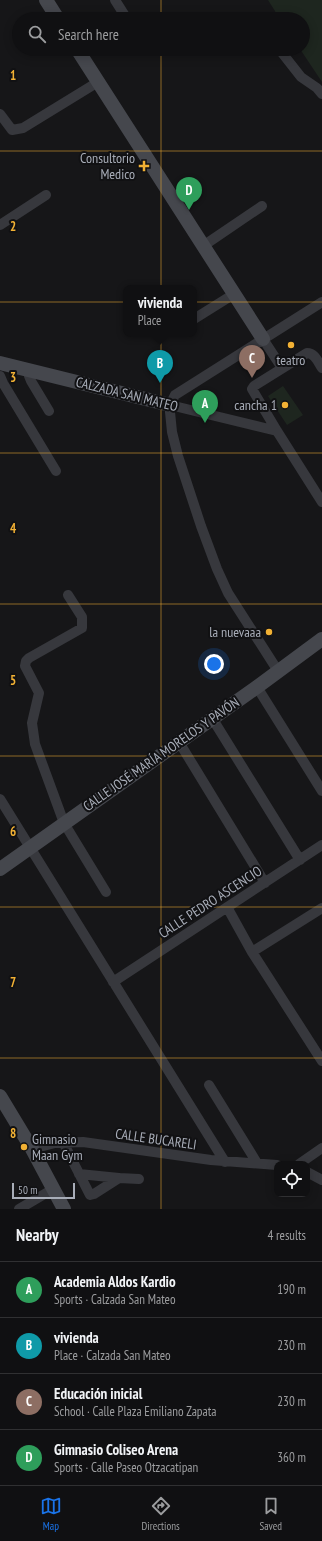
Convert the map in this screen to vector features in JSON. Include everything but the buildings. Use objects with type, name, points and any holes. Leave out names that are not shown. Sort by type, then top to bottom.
[{"type":"main road","points":[[46,0],[54,12]]},
{"type":"main road","points":[[81,56],[263,340]]},
{"type":"main road","name":"CALZADA SAN MATEO","points":[[0,363],[170,405]]},
{"type":"main road","name":"CALLE JOSÉ MARÍA MORELOS Y PAVÓN","points":[[0,868],[257,687],[322,639]]},
{"type":"main road","points":[[0,1096],[32,1149],[64,1209]]},
{"type":"street","points":[[115,0],[123,12]]},
{"type":"street","points":[[284,56],[300,78],[317,88],[322,94]]},
{"type":"street","points":[[0,114],[12,130],[18,130],[98,82]]},
{"type":"street","points":[[0,226],[46,195]]},
{"type":"street","points":[[202,246],[262,206]]},
{"type":"street","points":[[197,318],[234,294]]},
{"type":"street","points":[[278,671],[231,598],[217,569],[200,526],[178,456],[172,432],[170,405],[175,395],[322,302]]},
{"type":"street","points":[[263,340],[282,368]]},
{"type":"street","points":[[322,368],[315,356],[310,352],[305,353],[254,386],[252,389],[277,432],[322,502]]},
{"type":"street","points":[[29,370],[29,376],[50,410]]},
{"type":"street","points":[[0,376],[6,389],[56,471]]},
{"type":"street","name":"CALZADA SAN MATEO","points":[[170,405],[277,432]]},
{"type":"street","points":[[68,594],[82,617],[82,628],[26,661],[25,666],[38,694],[32,723],[35,744],[64,823],[106,892]]},
{"type":"street","points":[[257,687],[322,791]]},
{"type":"street","points":[[212,718],[300,860]]},
{"type":"street","points":[[178,742],[265,883]]},
{"type":"street","points":[[0,799],[225,1162]]},
{"type":"street","name":"CALLE PEDRO ASCENCIO","points":[[113,982],[322,845]]},
{"type":"street","points":[[227,907],[252,952],[322,1060]]},
{"type":"street","points":[[252,952],[322,908]]},
{"type":"street","points":[[210,1085],[257,1163]]},
{"type":"street","points":[[64,1142],[90,1195],[119,1178]]},
{"type":"street","name":"CALLE BUCARELI","points":[[32,1149],[55,1143],[83,1142],[225,1162],[274,1165]]},
{"type":"street","points":[[303,1161],[322,1148]]},
{"type":"street","points":[[79,1174],[139,1179]]},
{"type":"street","points":[[310,1174],[322,1180]]},
{"type":"street","points":[[19,1209],[53,1190]]},
{"type":"shaded area","points":[[268,0],[322,0],[322,82],[305,56],[310,56],[310,12],[276,12]]},
{"type":"shaded area","name":"cancha 1","points":[[283,386],[303,415],[287,425],[268,396]]},
{"type":"place","name":"Consultorio Medico","points":[[144,166]]},
{"type":"place","name":"Gimnasio Coliseo Arena","points":[[189,210]]},
{"type":"place","name":"teatro","points":[[291,345]]},
{"type":"place","name":"Educación inicial","points":[[252,378]]},
{"type":"place","name":"vivienda","points":[[160,383]]},
{"type":"place","name":"cancha 1","points":[[285,405]]},
{"type":"place","name":"Academia Aldos Kardio","points":[[205,423]]},
{"type":"place","name":"la nuevaaa","points":[[269,632]]},
{"type":"place","name":"Gimnasio Maan Gym","points":[[24,1147]]}]
